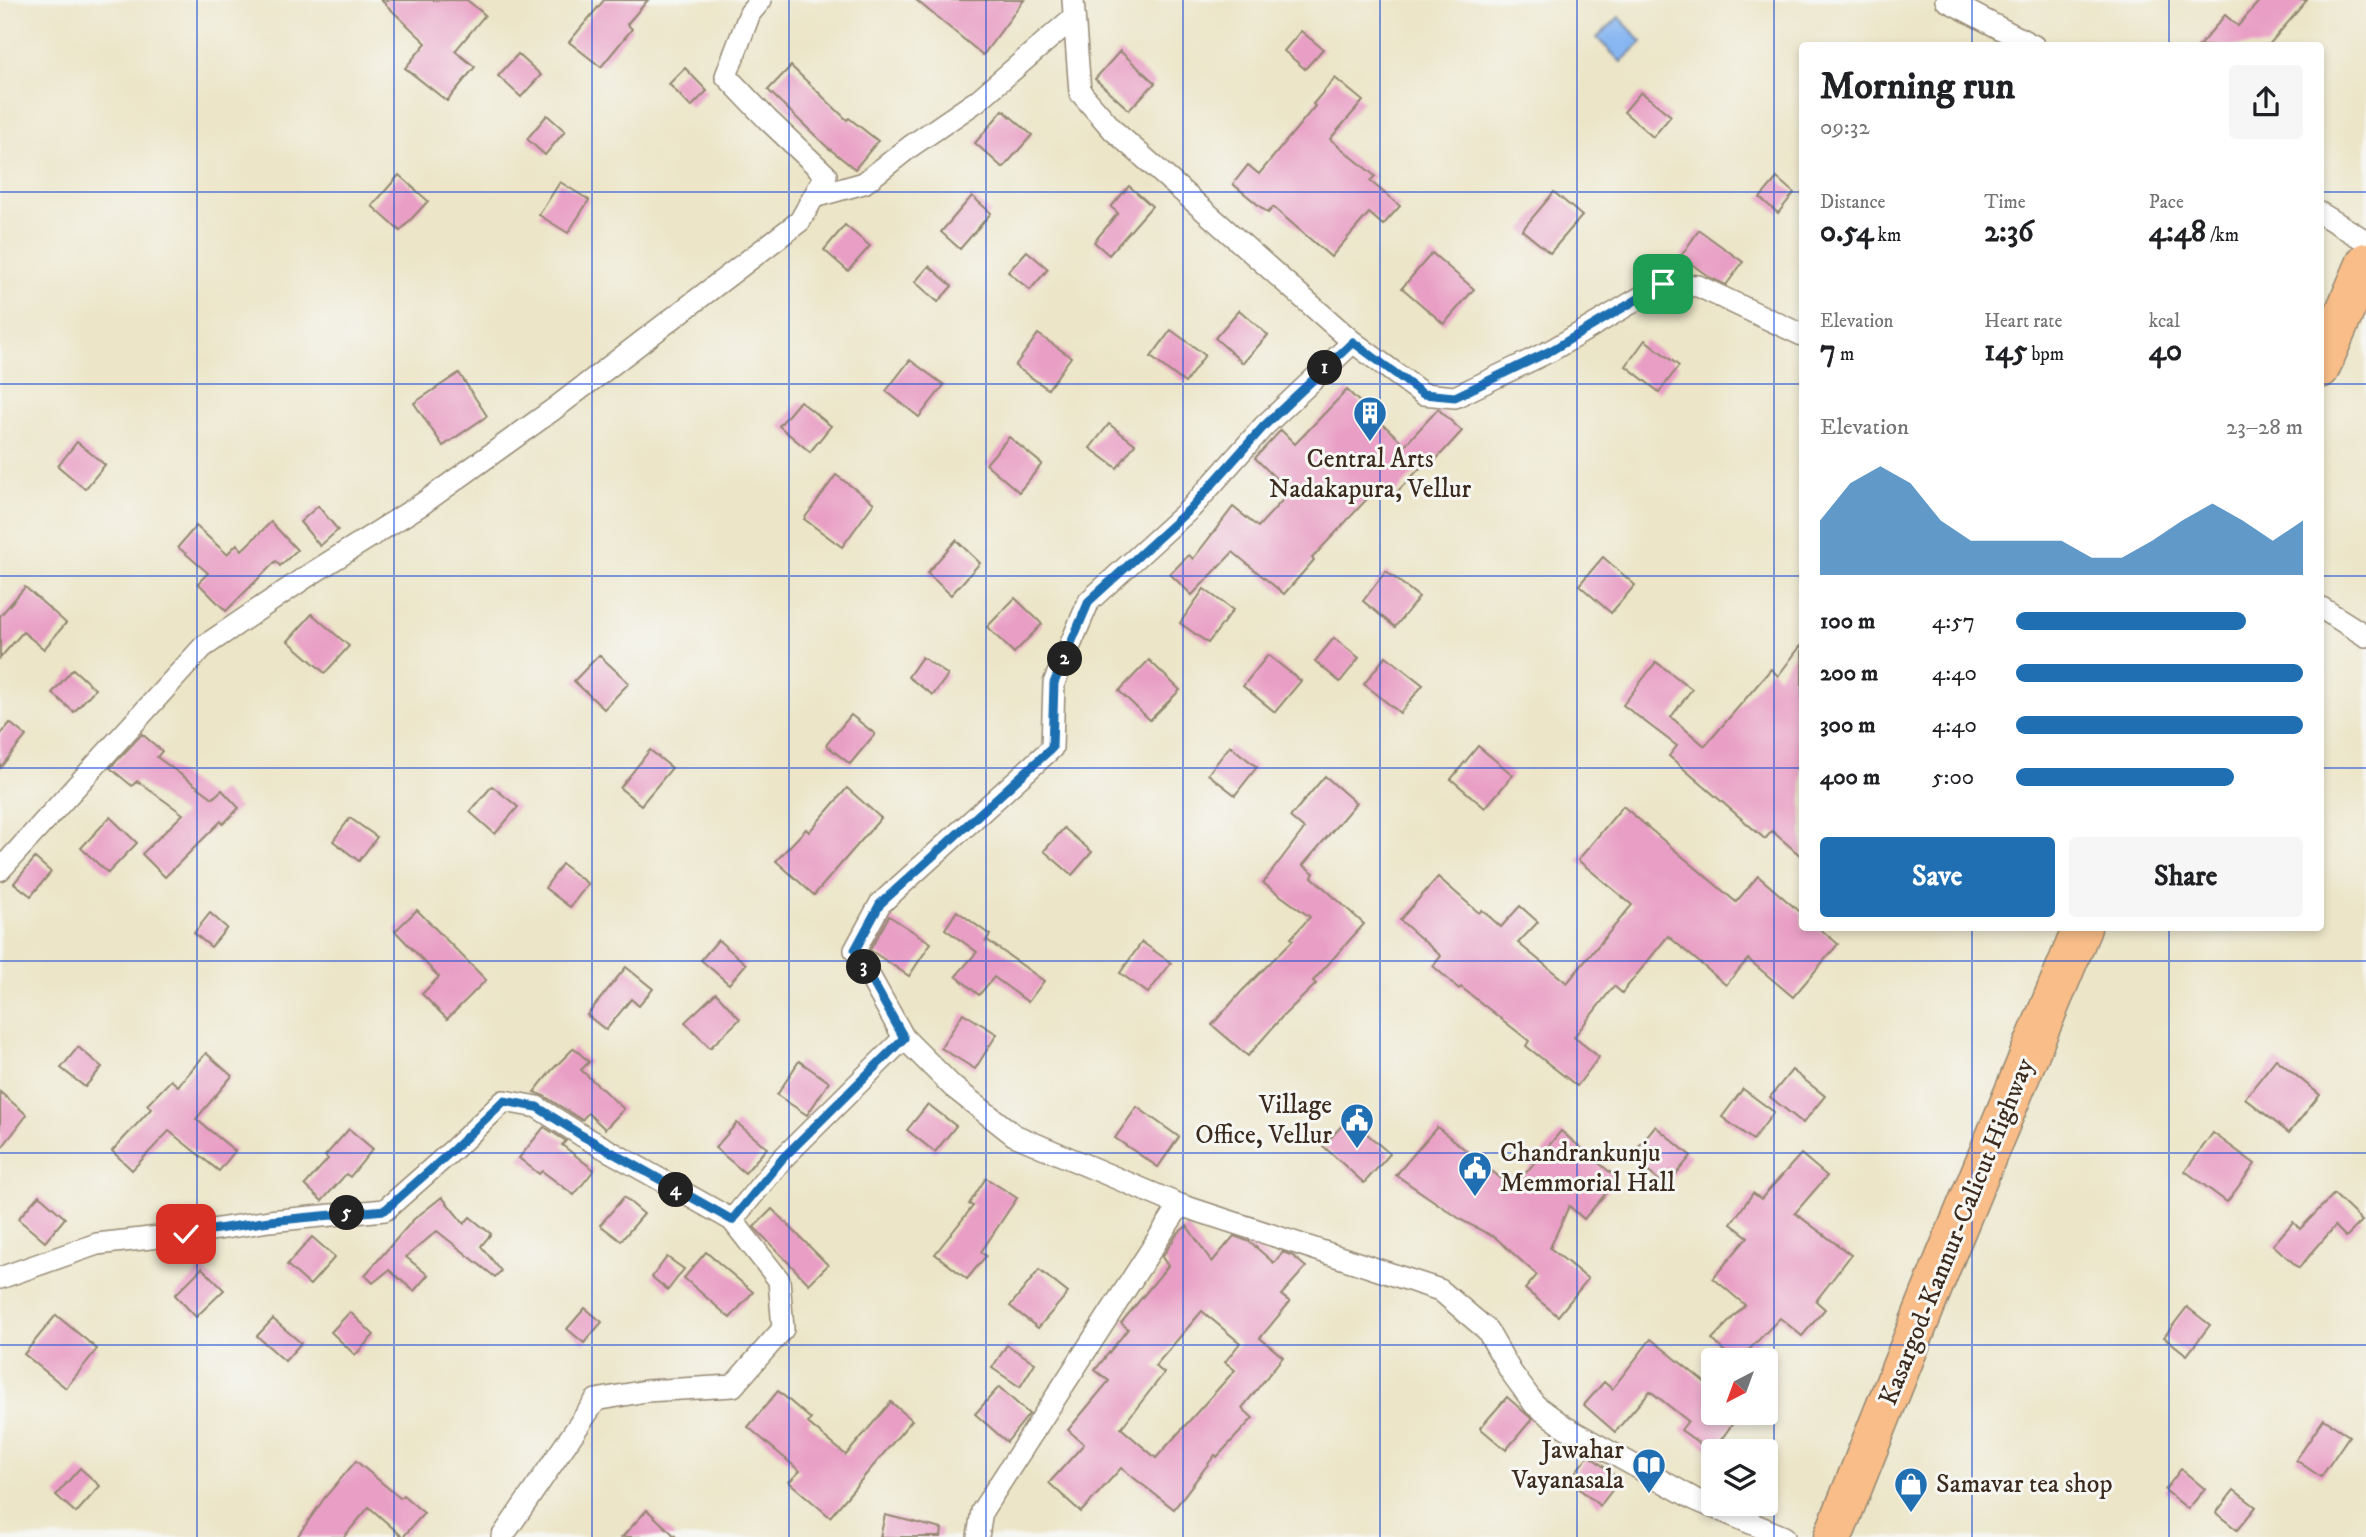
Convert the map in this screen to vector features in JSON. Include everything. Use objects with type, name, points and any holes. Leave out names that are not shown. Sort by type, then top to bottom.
[{"type":"highway","points":[[2324,360],[2366,262]]},
{"type":"highway","name":"Kasargod-Kannur-Calicut Highway","points":[[1833,1537],[1946,1255],[2081,931]]},
{"type":"street","points":[[0,870],[203,647],[306,577],[422,504],[543,417],[800,221],[826,175],[726,76],[750,13],[761,0]]},
{"type":"street","points":[[1946,0],[2026,42]]},
{"type":"street","points":[[814,197],[864,183],[977,100],[1073,9]]},
{"type":"street","points":[[1073,9],[1080,92],[1114,131],[1353,342],[1423,394],[1455,397],[1552,350],[1663,284],[1698,286],[1799,334]]},
{"type":"street","points":[[2324,215],[2366,241]]},
{"type":"street","points":[[1353,342],[1264,426],[1191,508],[1089,601],[1054,683],[1052,748],[880,904],[855,950],[904,1038],[953,1087],[1014,1135],[1180,1205],[1440,1290],[1487,1330],[1510,1372],[1535,1405],[1564,1427],[1696,1500],[1784,1537]]},
{"type":"street","points":[[2324,610],[2366,636]]},
{"type":"street","points":[[732,1220],[783,1158],[904,1038]]},
{"type":"street","points":[[0,1278],[97,1244],[269,1221],[385,1210],[504,1101],[537,1107],[581,1135],[732,1220],[779,1280],[783,1329],[733,1386],[646,1391],[596,1400],[502,1537]]},
{"type":"street","points":[[978,1537],[982,1511],[1180,1205]]},
{"type":"water","points":[[1619,17],[1642,42],[1621,62],[1597,38]]},
{"type":"building","points":[[381,0],[467,0],[485,15],[455,51],[475,67],[447,101],[405,68],[426,43]]},
{"type":"building","points":[[604,0],[648,0],[627,24],[632,29],[601,67],[569,42]]},
{"type":"building","points":[[916,0],[1024,0],[983,55]]},
{"type":"building","points":[[2260,0],[2307,0],[2271,42],[2202,42],[2225,15],[2238,26]]},
{"type":"building","points":[[1301,31],[1323,49],[1305,69],[1284,51]]},
{"type":"building","points":[[1120,51],[1155,83],[1129,110],[1095,79]]},
{"type":"building","points":[[518,54],[541,75],[521,97],[498,76]]},
{"type":"building","points":[[791,66],[847,120],[849,118],[878,141],[855,169],[826,146],[768,90]]},
{"type":"building","points":[[685,68],[707,91],[691,107],[669,84]]},
{"type":"building","points":[[1335,78],[1363,101],[1330,139],[1375,176],[1370,181],[1400,206],[1383,225],[1369,213],[1331,257],[1273,207],[1268,213],[1233,184],[1248,165],[1259,174]]},
{"type":"building","points":[[1641,92],[1671,116],[1653,137],[1624,112]]},
{"type":"building","points":[[1003,110],[1032,135],[1003,168],[975,143]]},
{"type":"building","points":[[547,115],[565,131],[545,155],[527,139]]},
{"type":"building","points":[[399,175],[428,201],[400,231],[372,206]]},
{"type":"building","points":[[1777,178],[1794,193],[1778,213],[1760,198]]},
{"type":"building","points":[[560,182],[589,200],[568,233],[539,215]]},
{"type":"building","points":[[1129,186],[1152,206],[1109,255],[1094,242],[1118,213],[1111,207]]},
{"type":"building","points":[[1554,192],[1582,216],[1550,253],[1522,230]]},
{"type":"building","points":[[972,196],[991,213],[960,249],[941,232]]},
{"type":"building","points":[[845,225],[870,246],[848,271],[824,250]]},
{"type":"building","points":[[1699,230],[1743,262],[1726,285],[1709,277],[1681,256]]},
{"type":"building","points":[[1027,251],[1048,269],[1030,290],[1008,272]]},
{"type":"building","points":[[1432,253],[1474,289],[1444,324],[1402,288]]},
{"type":"building","points":[[929,266],[952,286],[938,302],[915,282]]},
{"type":"building","points":[[1239,310],[1268,335],[1243,363],[1215,338]]},
{"type":"building","points":[[1171,330],[1205,355],[1185,383],[1151,357]]},
{"type":"building","points":[[1038,334],[1071,357],[1048,389],[1015,366]]},
{"type":"building","points":[[1645,340],[1679,366],[1659,392],[1626,366]]},
{"type":"building","points":[[910,360],[944,385],[919,417],[886,391]]},
{"type":"building","points":[[459,373],[487,416],[443,446],[414,403]]},
{"type":"building","points":[[1347,390],[1405,445],[1438,409],[1462,431],[1431,465],[1427,461],[1393,496],[1381,484],[1312,558],[1314,560],[1284,594],[1233,552],[1192,595],[1170,574],[1189,555],[1193,559],[1233,507],[1258,527],[1290,492],[1255,458],[1281,430],[1295,444]]},
{"type":"building","points":[[800,401],[831,426],[810,452],[779,426]]},
{"type":"building","points":[[1109,424],[1135,444],[1117,468],[1090,448]]},
{"type":"building","points":[[1009,437],[1042,464],[1019,492],[986,464]]},
{"type":"building","points":[[77,442],[105,465],[85,489],[58,466]]},
{"type":"building","points":[[836,475],[874,503],[842,547],[804,519]]},
{"type":"building","points":[[318,506],[338,530],[320,546],[300,522]]},
{"type":"building","points":[[271,522],[297,550],[280,566],[276,561],[226,611],[198,583],[208,573],[178,547],[196,526],[227,554],[237,544],[242,550]]},
{"type":"building","points":[[956,540],[980,563],[951,595],[927,573]]},
{"type":"building","points":[[1603,557],[1635,585],[1611,613],[1579,585]]},
{"type":"building","points":[[1386,571],[1419,597],[1395,627],[1363,601]]},
{"type":"building","points":[[25,587],[66,623],[44,649],[23,632],[0,658],[0,616]]},
{"type":"building","points":[[1204,589],[1233,610],[1208,643],[1180,623]]},
{"type":"building","points":[[1015,598],[1042,624],[1014,653],[987,627]]},
{"type":"building","points":[[312,614],[349,646],[325,673],[288,641]]},
{"type":"building","points":[[1334,638],[1359,658],[1340,682],[1315,661]]},
{"type":"building","points":[[1799,648],[1799,854],[1772,831],[1765,839],[1669,756],[1677,746],[1623,705],[1656,662],[1692,689],[1671,717],[1705,746],[1771,669],[1778,676]]},
{"type":"building","points":[[599,655],[629,683],[604,709],[574,681]]},
{"type":"building","points":[[1268,655],[1301,681],[1275,712],[1243,686]]},
{"type":"building","points":[[1386,656],[1423,685],[1400,713],[1364,684]]},
{"type":"building","points":[[922,657],[948,675],[933,695],[908,677]]},
{"type":"building","points":[[1149,660],[1180,690],[1150,720],[1119,691]]},
{"type":"building","points":[[73,669],[95,689],[74,712],[52,693]]},
{"type":"building","points":[[851,715],[875,734],[850,764],[826,745]]},
{"type":"building","points":[[10,723],[26,736],[0,768],[0,735]]},
{"type":"building","points":[[142,734],[162,751],[157,757],[213,798],[222,790],[239,808],[223,824],[221,821],[165,877],[142,854],[183,814],[137,781],[132,786],[110,768]]},
{"type":"building","points":[[1230,746],[1257,767],[1235,795],[1208,774]]},
{"type":"building","points":[[1478,746],[1513,775],[1485,808],[1451,779]]},
{"type":"building","points":[[650,750],[672,768],[641,805],[620,788]]},
{"type":"building","points":[[1325,776],[1356,803],[1303,865],[1314,873],[1312,877],[1364,924],[1313,981],[1316,984],[1281,1018],[1248,1056],[1212,1025],[1293,940],[1291,938],[1310,917],[1263,883],[1304,829],[1290,817]]},
{"type":"building","points":[[492,786],[518,807],[495,834],[470,812]]},
{"type":"building","points":[[847,788],[881,818],[814,895],[776,861],[806,829],[809,832]]},
{"type":"building","points":[[1623,806],[1736,902],[1758,876],[1799,911],[1799,931],[1823,931],[1838,944],[1793,997],[1748,959],[1726,985],[1668,936],[1622,993],[1614,986],[1574,1037],[1599,1057],[1577,1086],[1526,1046],[1529,1041],[1461,987],[1459,989],[1433,966],[1441,956],[1400,920],[1438,877],[1479,913],[1482,910],[1501,927],[1520,906],[1538,922],[1518,943],[1567,983],[1632,905],[1578,860]]},
{"type":"building","points":[[110,817],[137,843],[108,873],[81,848]]},
{"type":"building","points":[[350,818],[377,837],[359,861],[333,841]]},
{"type":"building","points":[[1064,828],[1092,852],[1072,875],[1044,851]]},
{"type":"building","points":[[35,858],[51,872],[31,896],[14,883]]},
{"type":"building","points":[[562,864],[588,884],[570,907],[545,888]]},
{"type":"building","points":[[417,910],[486,980],[447,1019],[422,994],[439,977],[395,931]]},
{"type":"building","points":[[957,911],[990,935],[985,942],[987,940],[1044,981],[1028,1002],[994,977],[979,995],[956,976],[977,952],[945,929]]},
{"type":"building","points":[[210,913],[227,928],[211,947],[194,933]]},
{"type":"building","points":[[889,916],[931,943],[909,976],[870,950]]},
{"type":"building","points":[[718,940],[746,964],[729,984],[701,960]]},
{"type":"building","points":[[1142,942],[1171,963],[1148,993],[1120,973]]},
{"type":"building","points":[[626,967],[653,989],[639,1006],[631,999],[606,1030],[587,1015]]},
{"type":"building","points":[[716,993],[740,1019],[710,1048],[685,1022]]},
{"type":"building","points":[[963,1013],[997,1034],[975,1069],[941,1048]]},
{"type":"building","points":[[78,1047],[102,1067],[85,1087],[61,1068]]},
{"type":"building","points":[[574,1048],[589,1062],[581,1070],[624,1109],[605,1129],[588,1113],[582,1120],[534,1092]]},
{"type":"building","points":[[206,1053],[232,1076],[196,1119],[235,1151],[219,1171],[169,1131],[132,1170],[112,1151],[151,1109],[147,1105],[171,1080],[178,1086]]},
{"type":"building","points":[[2276,1059],[2320,1095],[2289,1133],[2245,1098]]},
{"type":"building","points":[[799,1061],[829,1082],[807,1115],[777,1095]]},
{"type":"building","points":[[1792,1070],[1825,1096],[1803,1123],[1770,1097]]},
{"type":"building","points":[[1743,1089],[1774,1112],[1753,1140],[1722,1117]]},
{"type":"building","points":[[0,1092],[27,1115],[0,1150]]},
{"type":"building","points":[[928,1104],[956,1126],[935,1152],[907,1130]]},
{"type":"building","points":[[1137,1107],[1179,1137],[1158,1167],[1115,1138]]},
{"type":"building","name":"Village Office, Vellur","points":[[1349,1118],[1390,1154],[1364,1183],[1323,1146]]},
{"type":"building","points":[[737,1123],[767,1148],[745,1173],[715,1148]]},
{"type":"building","points":[[1655,1126],[1691,1156],[1666,1186],[1630,1157]]},
{"type":"building","points":[[544,1127],[566,1141],[562,1145],[594,1170],[574,1195],[542,1171],[539,1174],[519,1158]]},
{"type":"building","points":[[1437,1127],[1513,1188],[1561,1131],[1618,1179],[1584,1219],[1569,1206],[1550,1248],[1588,1279],[1558,1316],[1525,1289],[1537,1275],[1496,1238],[1463,1221],[1396,1175]]},
{"type":"building","points":[[349,1129],[373,1149],[350,1177],[346,1174],[322,1201],[305,1185],[328,1159],[325,1156]]},
{"type":"building","points":[[2213,1133],[2255,1164],[2227,1202],[2185,1171]]},
{"type":"building","points":[[1801,1154],[1827,1176],[1795,1213],[1851,1255],[1816,1301],[1825,1309],[1802,1336],[1780,1318],[1751,1348],[1721,1348],[1712,1339],[1745,1305],[1713,1278],[1748,1237],[1731,1224],[1753,1193],[1761,1199]]},
{"type":"building","points":[[986,1178],[1017,1198],[981,1252],[986,1256],[967,1279],[935,1254],[973,1206],[969,1204]]},
{"type":"building","points":[[2334,1194],[2362,1221],[2346,1237],[2335,1226],[2299,1268],[2273,1245],[2293,1222],[2300,1229]]},
{"type":"building","points":[[39,1195],[65,1218],[45,1242],[18,1219]]},
{"type":"building","points":[[442,1197],[464,1224],[470,1217],[491,1234],[481,1246],[501,1271],[495,1277],[437,1231],[406,1257],[428,1275],[414,1291],[389,1270],[373,1283],[365,1275],[414,1219]]},
{"type":"building","points":[[624,1197],[644,1214],[621,1241],[600,1225]]},
{"type":"building","points":[[772,1209],[828,1265],[809,1284],[754,1227]]},
{"type":"building","points":[[1187,1226],[1212,1262],[1234,1236],[1250,1242],[1274,1263],[1283,1252],[1293,1256],[1306,1267],[1281,1295],[1290,1302],[1260,1338],[1283,1357],[1242,1408],[1253,1418],[1217,1457],[1215,1455],[1174,1509],[1121,1468],[1081,1512],[1049,1483],[1084,1444],[1068,1430],[1109,1381],[1095,1370],[1128,1329],[1121,1323],[1168,1266],[1162,1257],[1178,1233]],"holes":[[[1202,1311],[1240,1343],[1225,1362],[1235,1370],[1156,1458],[1121,1428],[1164,1373],[1155,1366]]]},
{"type":"building","points":[[312,1237],[335,1257],[310,1285],[287,1265]]},
{"type":"building","points":[[706,1252],[753,1292],[730,1318],[684,1278]]},
{"type":"building","points":[[667,1257],[684,1269],[668,1290],[652,1277]]},
{"type":"building","points":[[202,1268],[224,1290],[196,1317],[175,1295]]},
{"type":"building","points":[[1039,1270],[1068,1293],[1038,1328],[1010,1306]]},
{"type":"building","points":[[2187,1307],[2210,1325],[2187,1355],[2164,1337]]},
{"type":"building","points":[[585,1308],[602,1322],[584,1343],[567,1329]]},
{"type":"building","points":[[350,1312],[374,1335],[355,1355],[331,1332]]},
{"type":"building","points":[[56,1315],[97,1349],[66,1388],[24,1354]]},
{"type":"building","points":[[273,1319],[301,1343],[285,1361],[257,1336]]},
{"type":"building","points":[[1651,1339],[1701,1379],[1701,1425],[1732,1425],[1721,1439],[1701,1439],[1701,1444],[1681,1430],[1688,1421],[1650,1391],[1615,1432],[1584,1405],[1604,1382],[1612,1389]]},
{"type":"building","points":[[1007,1345],[1035,1363],[1020,1387],[992,1368]]},
{"type":"building","points":[[999,1387],[1029,1414],[1007,1442],[975,1414]]},
{"type":"building","points":[[778,1391],[811,1419],[808,1423],[846,1455],[891,1402],[912,1420],[830,1517],[789,1482],[800,1471],[748,1427]]},
{"type":"building","points":[[1507,1397],[1532,1419],[1506,1450],[1480,1428]]},
{"type":"building","points":[[2324,1419],[2349,1436],[2321,1477],[2296,1460]]},
{"type":"building","points":[[1589,1455],[1620,1480],[1600,1506],[1569,1480]]},
{"type":"building","points":[[356,1461],[400,1498],[403,1495],[424,1513],[403,1537],[369,1507],[344,1537],[297,1537],[326,1496]]},
{"type":"building","points":[[80,1468],[100,1486],[76,1513],[56,1495]]},
{"type":"building","points":[[2181,1469],[2205,1489],[2188,1509],[2165,1490]]},
{"type":"building","points":[[2234,1490],[2256,1507],[2237,1530],[2216,1513]]},
{"type":"building","points":[[647,1510],[676,1537],[622,1537]]},
{"type":"building","points":[[885,1515],[942,1529],[941,1537],[880,1537]]},
{"type":"place","name":"Central Arts Nadakapura, Vellur","points":[[1370,443]]},
{"type":"place","name":"Village Office, Vellur","points":[[1357,1150]]},
{"type":"place","name":"Chandrankunju Memmorial Hall","points":[[1475,1198]]},
{"type":"place","name":"Jawahar Vayanasala","points":[[1649,1495]]},
{"type":"place","name":"Samavar tea shop","points":[[1911,1514]]},
{"type":"route","points":[[186,1234],[269,1221],[385,1210],[504,1101],[537,1107],[662,1182],[732,1220],[783,1158],[904,1038],[855,950],[880,904],[1052,748],[1054,683],[1089,601],[1191,508],[1264,426],[1353,342],[1423,394],[1455,397],[1552,350],[1663,284]]}]
